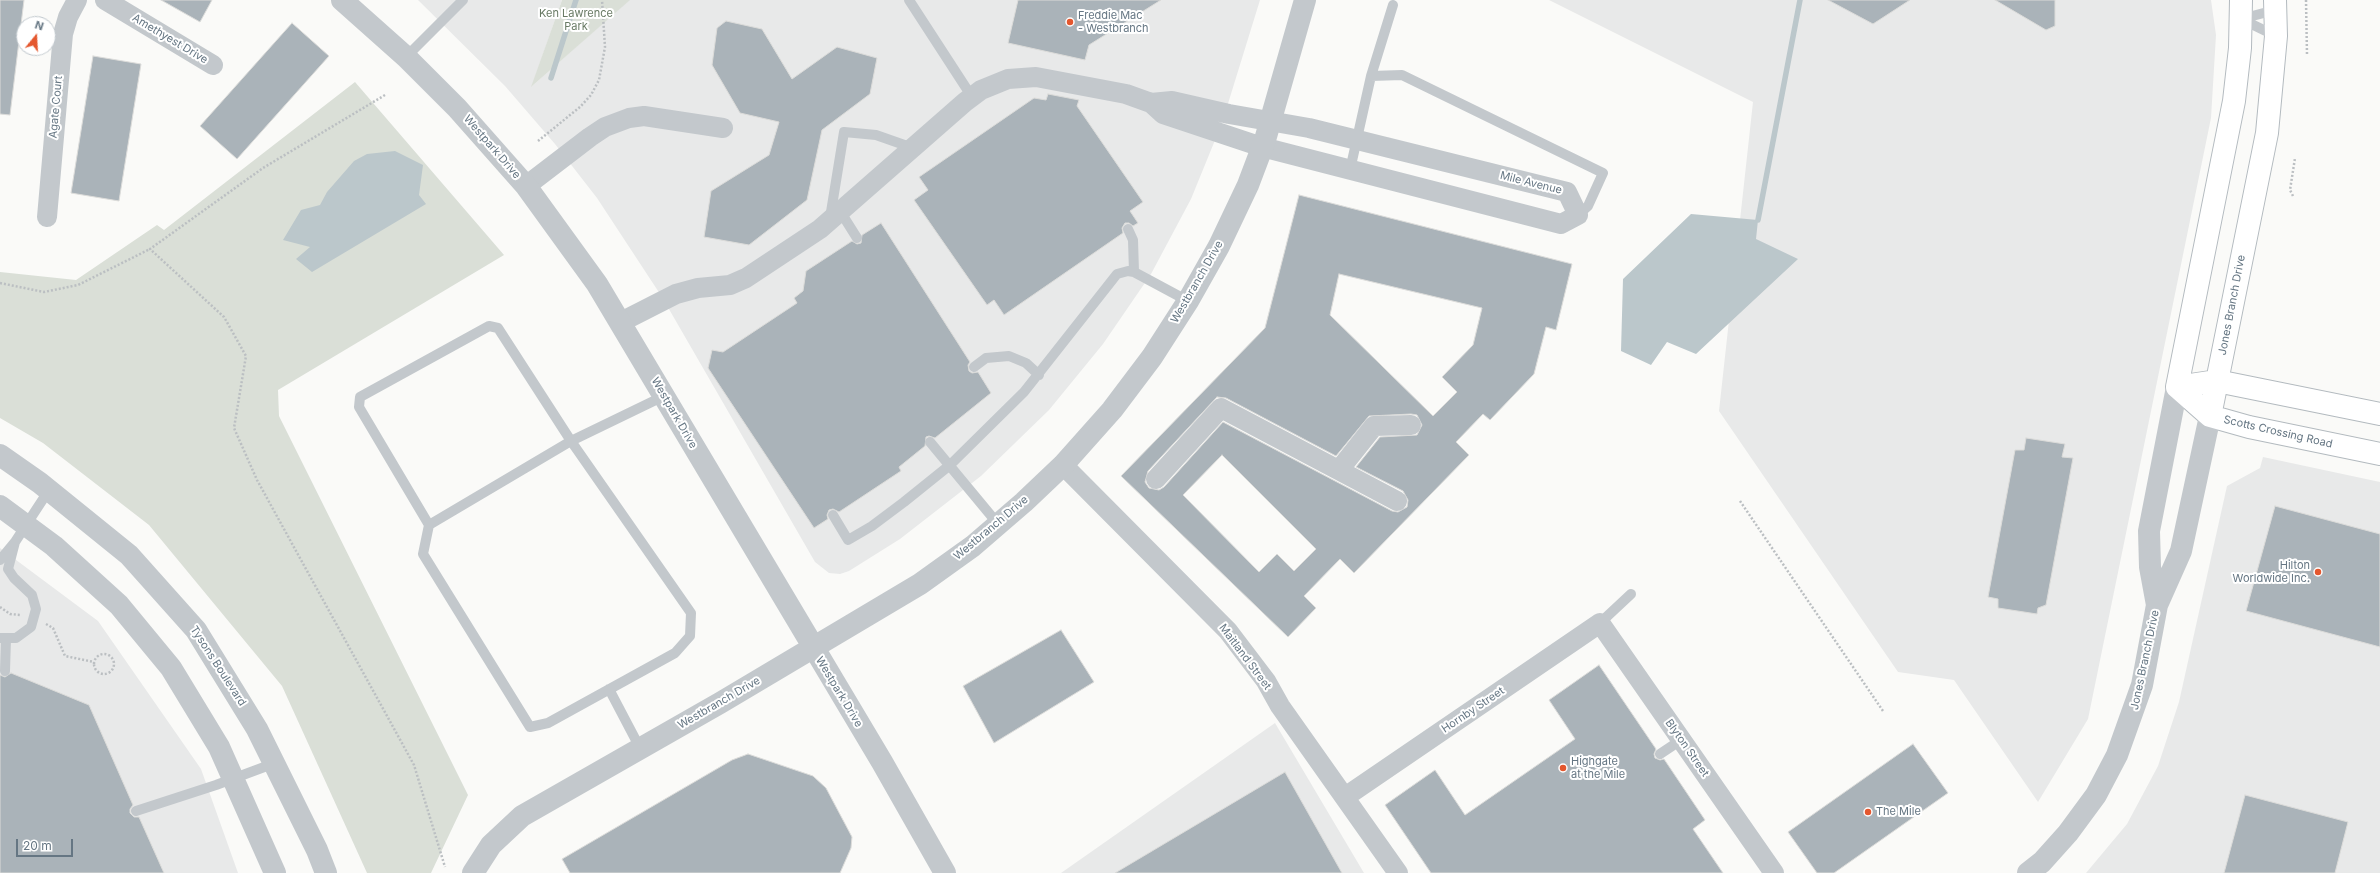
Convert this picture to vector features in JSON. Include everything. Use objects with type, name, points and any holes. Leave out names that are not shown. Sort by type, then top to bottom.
[{"type":"main road","name":"Jones Branch Drive","points":[[2210,416],[2267,133],[2276,36],[2275,5]]},
{"type":"main road","name":"Jones Branch Drive","points":[[2177,386],[2234,101],[2238,73],[2241,10]]},
{"type":"main road","points":[[2177,386],[2217,381],[2380,414]]},
{"type":"main road","name":"Scotts Crossing Road","points":[[2177,386],[2210,416],[2249,427],[2380,454]]},
{"type":"street","name":"Agate Court","points":[[47,216],[63,34],[68,17],[77,0]]},
{"type":"street","name":"Amethyest Drive","points":[[105,0],[213,65]]},
{"type":"street","name":"Westpark Drive","points":[[342,0],[406,57],[457,108],[526,186],[566,241],[621,322],[812,647],[882,762],[945,873]]},
{"type":"street","name":"Westbranch Drive","points":[[473,873],[491,845],[522,816],[920,584],[998,524],[1063,465],[1112,410],[1152,357],[1188,301],[1219,246],[1248,185],[1262,147],[1305,0]]},
{"type":"street","points":[[621,322],[676,294],[698,288],[730,285],[746,278],[805,240],[835,216],[972,97],[991,85],[1008,79],[1036,77],[1126,94],[1151,103],[1163,114],[1262,147],[1561,224],[1578,215]]},
{"type":"street","name":"Mile Avenue","points":[[1151,103],[1172,101],[1269,122],[1309,128],[1567,192],[1578,215]]},
{"type":"street","points":[[526,186],[605,127],[629,118],[644,116],[723,128]]},
{"type":"street","name":"Jones Branch Drive","points":[[2157,604],[2150,567],[2149,532],[2177,386]]},
{"type":"street","points":[[1156,479],[1221,408],[1397,501]]},
{"type":"street","name":"Jones Branch Drive","points":[[2028,873],[2042,862],[2068,833],[2096,795],[2115,761],[2132,717],[2142,685],[2157,604],[2181,551],[2210,416]]},
{"type":"street","points":[[1339,470],[1374,426],[1411,425]]},
{"type":"street","name":"Tysons Boulevard","points":[[0,455],[49,490],[129,556],[196,630],[254,722],[317,850],[326,873]]},
{"type":"street","name":"Maitland Street","points":[[1063,465],[1228,631],[1398,873]]},
{"type":"street","points":[[0,506],[20,533],[54,546],[118,605],[171,668],[219,747],[275,873]]},
{"type":"street","name":"Hornby Street","points":[[1345,797],[1600,623]]},
{"type":"street","name":"Blyton Street","points":[[1600,623],[1774,873]]},
{"type":"lane","points":[[406,57],[463,0]]},
{"type":"lane","points":[[909,0],[972,97]]},
{"type":"lane","points":[[1350,170],[1371,76],[1393,5]]},
{"type":"lane","points":[[2241,10],[2275,5]]},
{"type":"lane","points":[[2241,10],[2276,36]]},
{"type":"lane","points":[[1371,76],[1402,75],[1603,173],[1588,206],[1578,215]]},
{"type":"lane","points":[[857,238],[835,216],[844,132],[876,135],[912,148]]},
{"type":"lane","points":[[1128,229],[1134,240],[1134,272]]},
{"type":"lane","points":[[833,515],[848,540],[872,526],[950,465],[1024,392],[1117,274],[1128,271],[1134,272],[1188,301]]},
{"type":"lane","points":[[489,326],[498,328],[571,441],[691,613],[690,636],[675,653],[548,723],[530,727],[423,554],[429,525],[359,407],[360,397],[489,326]]},
{"type":"lane","points":[[974,367],[986,358],[1009,356],[1026,363],[1038,375]]},
{"type":"lane","points":[[429,525],[571,441],[664,396]]},
{"type":"lane","points":[[930,442],[998,524]]},
{"type":"lane","points":[[0,560],[49,490]]},
{"type":"lane","points":[[5,671],[3,638],[16,638],[31,627],[36,609],[32,595],[14,578],[8,569],[20,533]]},
{"type":"lane","points":[[1600,623],[1631,594]]},
{"type":"lane","points":[[609,689],[640,748]]},
{"type":"lane","points":[[1660,754],[1681,740]]},
{"type":"lane","points":[[136,811],[233,779],[274,763]]},
{"type":"path","points":[[538,141],[580,107],[591,95],[599,80],[605,47],[602,0]]},
{"type":"path","points":[[2306,0],[2307,55]]},
{"type":"path","points":[[0,283],[44,292],[78,285],[150,249],[263,168],[385,95]]},
{"type":"path","points":[[2293,196],[2290,190],[2295,158]]},
{"type":"path","points":[[150,249],[224,317],[246,356],[234,428],[257,480],[414,765],[445,867]]},
{"type":"path","points":[[1740,501],[1883,711]]},
{"type":"path","points":[[0,607],[10,614],[26,615],[52,628],[66,656],[94,662]]},
{"type":"path","points":[[105,654],[114,659],[115,665],[108,674],[103,675],[94,668],[94,662],[96,658],[105,654]]},
{"type":"shaded area","points":[[418,0],[562,0],[532,86],[629,0],[1260,0],[1222,123],[1191,199],[1151,274],[1103,344],[1049,410],[981,476],[900,539],[849,571],[840,574],[829,573],[815,562],[662,297],[597,198],[555,144],[505,86]]},
{"type":"shaded area","points":[[1549,0],[2211,0],[2216,35],[2211,118],[2088,719],[2038,802],[1954,680],[1898,672],[1719,411],[1753,102]]},
{"type":"shaded area","points":[[395,151],[423,165],[419,195],[426,204],[312,272],[296,259],[310,247],[283,240],[301,210],[320,205],[327,192],[354,161],[367,154]]},
{"type":"shaded area","points":[[1691,214],[1758,220],[1756,239],[1798,259],[1696,354],[1667,342],[1651,365],[1621,351],[1623,279]]},
{"type":"shaded area","points":[[2263,457],[2380,482],[2380,873],[2086,873],[2127,824],[2158,766],[2179,702],[2227,486],[2260,468]]},
{"type":"shaded area","points":[[0,548],[98,621],[201,769],[238,873],[0,873]]},
{"type":"shaded area","points":[[1275,723],[1364,873],[1061,873]]},
{"type":"green space","name":"Ken Lawrence Park","points":[[562,0],[630,0],[531,87]]},
{"type":"green space","points":[[355,82],[504,255],[278,390],[279,416],[468,795],[431,873],[367,873],[282,686],[149,525],[43,443],[0,418],[0,272],[76,280],[157,225],[164,230]]},
{"type":"building","points":[[0,0],[24,0],[22,16],[16,16],[17,56],[10,115],[0,114]]},
{"type":"building","points":[[161,0],[212,0],[200,22]]},
{"type":"building","name":"Freddie Mac - Westbranch","points":[[1018,0],[1161,0],[1089,45],[1085,60],[1008,43]]},
{"type":"building","points":[[1828,0],[1910,0],[1873,24]]},
{"type":"building","points":[[1995,0],[2055,0],[2055,26],[2046,30]]},
{"type":"building","points":[[726,21],[762,29],[792,79],[837,47],[877,58],[870,94],[822,130],[807,200],[749,245],[704,237],[711,191],[769,155],[779,122],[740,113],[712,65],[717,28]]},
{"type":"building","points":[[292,23],[329,56],[237,159],[200,126]]},
{"type":"building","points":[[93,56],[141,64],[119,201],[71,193]]},
{"type":"building","points":[[1048,94],[1079,100],[1077,106],[1143,202],[1130,211],[1138,223],[1133,226],[1129,223],[1125,223],[1122,228],[1123,233],[1004,315],[994,300],[987,305],[914,200],[928,190],[919,177],[1034,98],[1046,100]]},
{"type":"building","points":[[1299,195],[1572,264],[1556,330],[1546,327],[1534,374],[1490,420],[1483,414],[1456,442],[1469,455],[1354,573],[1340,559],[1304,596],[1316,608],[1288,637],[1121,476],[1265,328]],"holes":[[[1339,274],[1482,308],[1473,345],[1442,377],[1457,392],[1433,416],[1330,315]],[[1217,397],[1226,398],[1336,456],[1369,416],[1417,415],[1422,425],[1417,435],[1380,437],[1356,467],[1403,491],[1408,500],[1407,507],[1398,512],[1392,511],[1223,422],[1164,487],[1159,490],[1149,488],[1145,482],[1148,471]],[[1222,455],[1316,549],[1294,571],[1277,554],[1259,572],[1183,495]]]},
{"type":"building","points":[[881,223],[970,362],[968,365],[969,371],[972,373],[978,372],[991,393],[935,438],[929,436],[926,437],[925,446],[899,467],[901,471],[839,512],[833,509],[829,510],[827,515],[828,519],[814,528],[708,368],[712,350],[723,352],[797,303],[794,298],[803,291],[806,271],[852,241],[857,244],[861,243],[862,235]]},
{"type":"building","points":[[2026,438],[2065,444],[2062,457],[2073,458],[2046,605],[2038,608],[2037,614],[1998,608],[1998,599],[1988,597],[2015,450],[2024,450]]},
{"type":"building","name":"Hilton Worldwide Inc.","points":[[2275,506],[2380,534],[2380,647],[2246,611]]},
{"type":"building","points":[[1061,630],[1094,682],[994,743],[963,686]]},
{"type":"building","name":"Highgate at the Mile","points":[[1599,665],[1656,749],[1654,754],[1655,758],[1660,760],[1664,759],[1705,820],[1693,829],[1723,873],[1431,873],[1385,805],[1435,770],[1465,815],[1575,739],[1549,700]]},
{"type":"building","points":[[11,673],[89,705],[133,805],[130,809],[130,813],[134,817],[139,817],[164,873],[0,873],[0,675],[5,677]]},
{"type":"building","name":"The Mile","points":[[1913,744],[1948,793],[1834,873],[1817,873],[1788,832]]},
{"type":"building","points":[[748,754],[813,776],[826,788],[852,837],[851,848],[840,873],[570,873],[562,859],[732,760]]},
{"type":"building","points":[[1285,772],[1342,873],[1115,873]]},
{"type":"building","points":[[2245,795],[2348,822],[2335,873],[2224,873]]},
{"type":"waterway","points":[[551,78],[576,0]]},
{"type":"waterway","points":[[1758,220],[1800,0]]},
{"type":"place","name":"Freddie Mac - Westbranch","points":[[1070,22]]},
{"type":"place","name":"Hilton Worldwide Inc.","points":[[2318,572]]},
{"type":"place","name":"Highgate at the Mile","points":[[1563,768]]},
{"type":"place","name":"The Mile","points":[[1868,812]]}]
